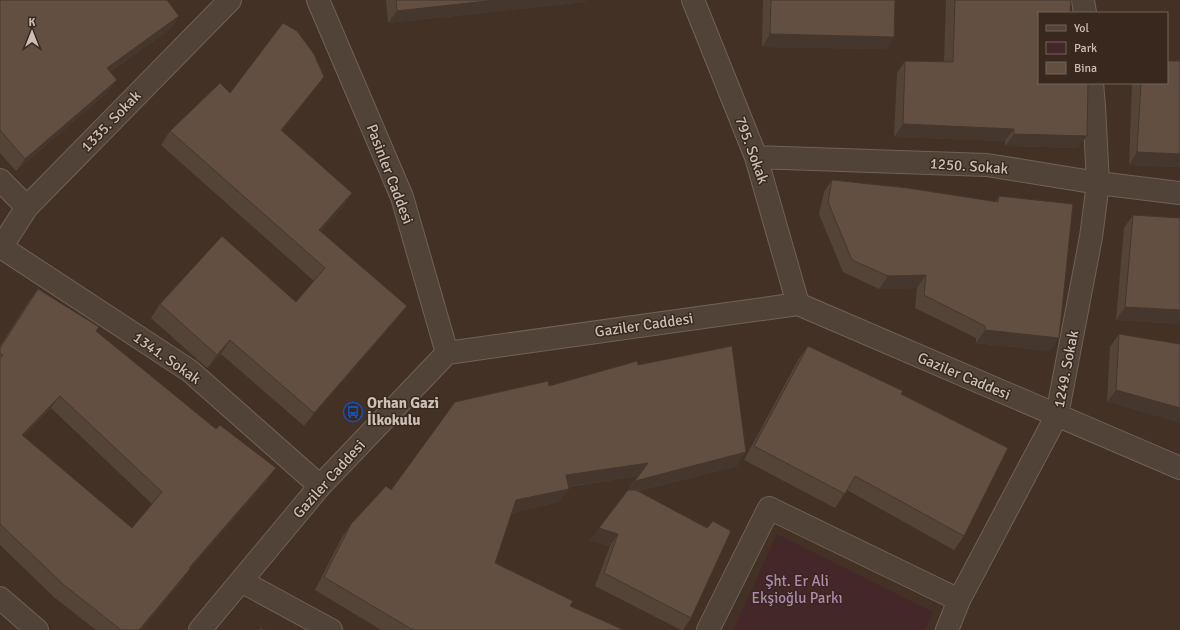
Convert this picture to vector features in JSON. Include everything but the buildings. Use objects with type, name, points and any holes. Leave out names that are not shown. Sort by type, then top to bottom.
[{"type":"street","name":"1335. Sokak","points":[[1,248],[26,207],[230,0]]},
{"type":"street","name":"Pasinler Caddesi","points":[[318,0],[402,197],[447,353]]},
{"type":"street","name":"795. Sokak","points":[[693,0],[756,157],[798,304]]},
{"type":"street","points":[[1083,0],[1085,12]]},
{"type":"street","name":"1249. Sokak","points":[[947,630],[958,600],[1057,415],[1091,237],[1098,183],[1092,84]]},
{"type":"street","name":"1250. Sokak","points":[[756,157],[987,165],[1098,183],[1180,193]]},
{"type":"street","points":[[0,180],[26,207]]},
{"type":"street","name":"1341. Sokak","points":[[1,248],[190,371],[320,486]]},
{"type":"street","name":"Gaziler Caddesi","points":[[200,630],[219,605],[241,581],[320,486],[447,353],[798,304],[1180,468]]},
{"type":"street","points":[[708,630],[769,508],[958,600]]},
{"type":"street","points":[[241,581],[331,630]]},
{"type":"street","points":[[0,598],[37,630]]},
{"type":"green space","name":"Şht. Er Ali Ekşioğlu Parkı","points":[[777,534],[933,612],[925,630],[733,630]]},
{"type":"place","name":"Orhan Gazi İlkokulu","points":[[353,412]]}]
